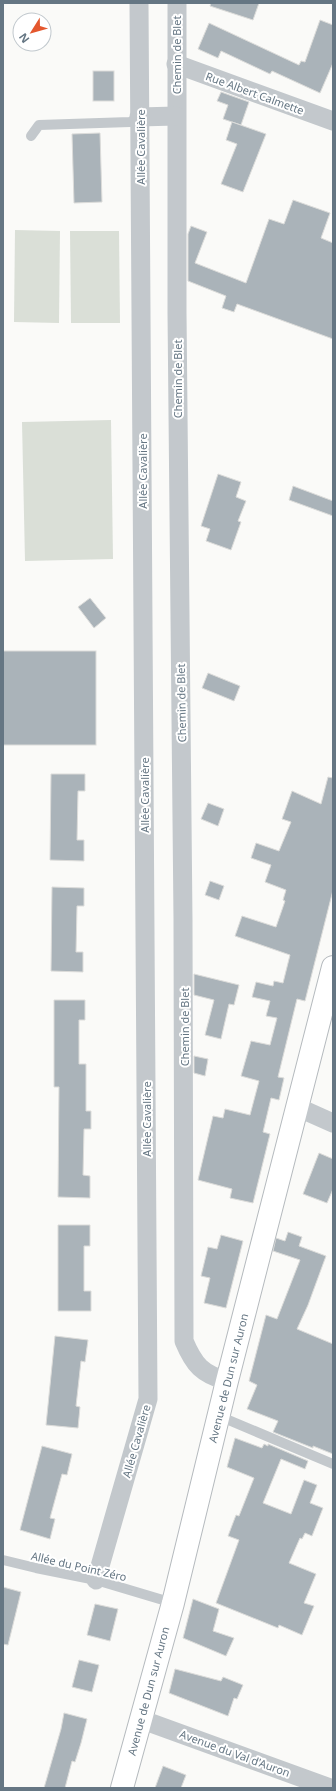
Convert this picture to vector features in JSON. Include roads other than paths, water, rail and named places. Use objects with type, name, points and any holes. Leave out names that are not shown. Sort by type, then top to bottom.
[{"type":"main road","name":"Avenue de Dun sur Auron","points":[[122,1788],[173,1602],[226,1382],[333,967]]},
{"type":"street","name":"Allée Cavalière","points":[[96,1580],[148,1399],[139,3]]},
{"type":"street","name":"Chemin de Blet","points":[[177,3],[177,425],[184,920],[184,1341],[191,1357],[206,1374],[226,1382]]},
{"type":"street","name":"Rue Albert Calmette","points":[[176,64],[333,122]]},
{"type":"street","points":[[140,117],[176,116]]},
{"type":"street","points":[[297,1107],[333,1123]]},
{"type":"street","name":"Avenue du Val d'Auron","points":[[140,1719],[330,1788]]},
{"type":"lane","points":[[31,136],[38,125],[130,122],[140,117]]},
{"type":"lane","points":[[218,1416],[333,1464]]},
{"type":"lane","name":"Allée du Point Zéro","points":[[3,1560],[96,1580],[173,1602]]}]
